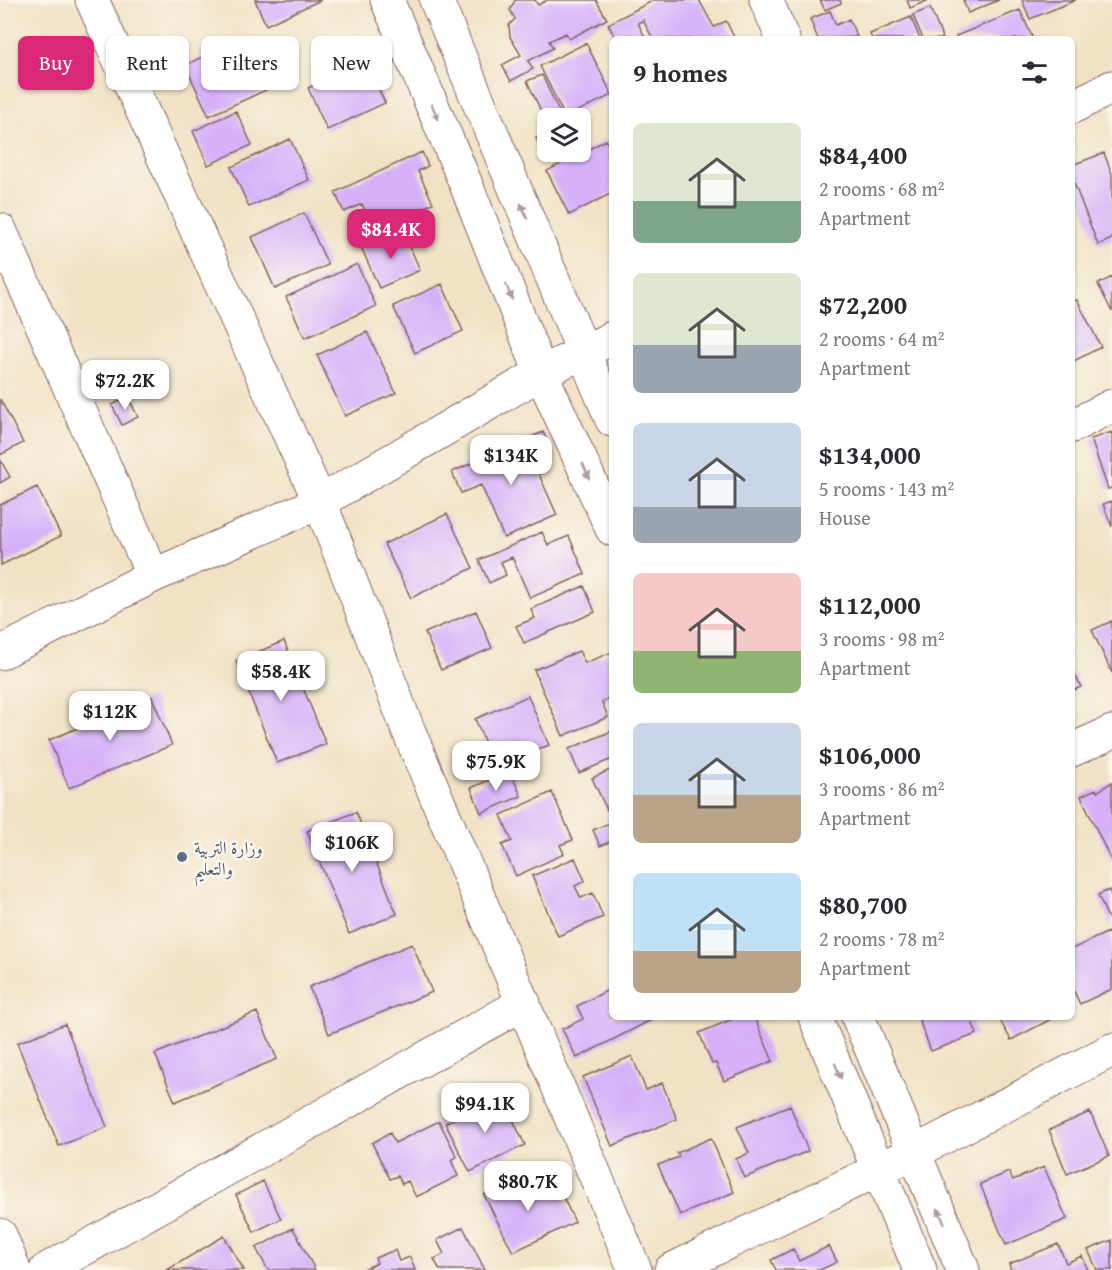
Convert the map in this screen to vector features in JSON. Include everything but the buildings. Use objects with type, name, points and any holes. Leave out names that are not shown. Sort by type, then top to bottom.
[{"type":"street","points":[[92,0],[320,502],[407,727],[635,1270]]},
{"type":"street","points":[[387,0],[463,177],[541,373],[609,523]]},
{"type":"street","points":[[436,0],[598,345],[609,404]]},
{"type":"street","points":[[766,0],[782,36]]},
{"type":"street","points":[[1075,106],[1112,87]]},
{"type":"street","points":[[0,230],[8,265],[153,576]]},
{"type":"street","points":[[0,653],[153,576],[320,502],[541,373],[598,345]]},
{"type":"street","points":[[1075,424],[1112,406]]},
{"type":"street","points":[[1075,749],[1112,732]]},
{"type":"street","points":[[46,1270],[524,1003]]},
{"type":"street","points":[[817,1020],[920,1270]]},
{"type":"street","points":[[859,1020],[963,1270]]},
{"type":"street","points":[[671,1270],[915,1152],[1112,1050]]},
{"type":"street","points":[[0,1234],[14,1270]]},
{"type":"place","name":"وزارة التربية والتعليم","points":[[182,857]]}]
